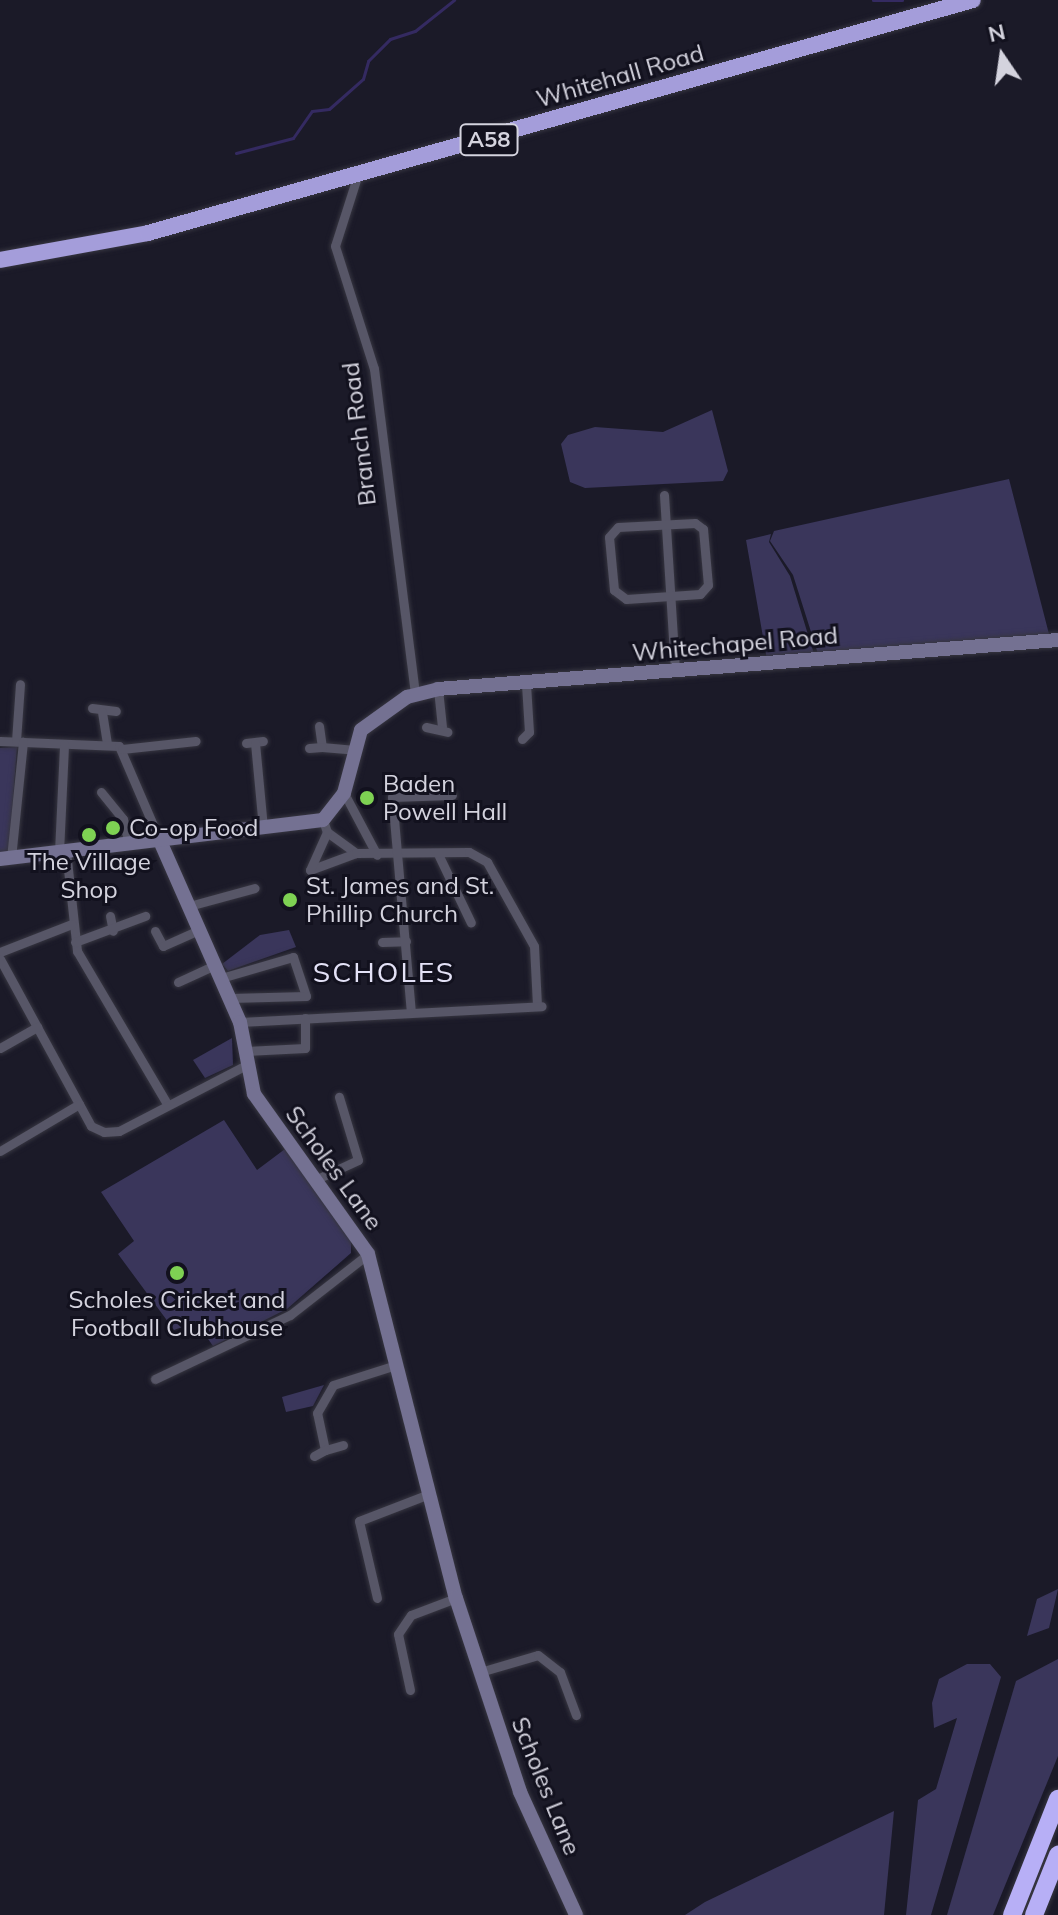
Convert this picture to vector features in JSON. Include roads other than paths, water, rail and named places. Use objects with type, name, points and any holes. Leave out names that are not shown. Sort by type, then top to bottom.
[{"type":"highway","name":"Whitehall Road","points":[[0,260],[148,233],[357,177],[973,0]]},
{"type":"highway","points":[[1012,1915],[1058,1799]]},
{"type":"highway","points":[[1034,1915],[1058,1855]]},
{"type":"main road","name":"Whitechapel Road","points":[[344,793],[355,750],[371,720],[415,694],[438,689],[1058,640]]},
{"type":"main road","points":[[6,858],[263,828],[325,826],[344,793]]},
{"type":"main road","name":"Scholes Lane","points":[[160,841],[240,1022],[254,1094],[368,1254],[456,1598],[520,1792],[576,1915]]},
{"type":"street","name":"Branch Road","points":[[357,177],[335,246],[374,369],[415,694]]},
{"type":"street","points":[[664,495],[675,670]]},
{"type":"street","points":[[666,524],[703,529],[708,585],[700,594],[671,595],[626,599],[614,590],[609,537],[618,527],[666,524]]},
{"type":"street","points":[[6,858],[20,742],[20,684]]},
{"type":"street","points":[[522,739],[529,732],[526,684]]},
{"type":"street","points":[[426,727],[444,729],[438,689]]},
{"type":"street","points":[[107,745],[97,710],[116,711]]},
{"type":"street","points":[[319,726],[322,747]]},
{"type":"street","points":[[0,741],[107,745],[122,749],[196,741]]},
{"type":"street","points":[[255,742],[263,828]]},
{"type":"street","points":[[64,744],[63,852],[75,942],[89,979],[167,1104]]},
{"type":"street","points":[[309,748],[355,750]]},
{"type":"street","points":[[122,749],[160,841]]},
{"type":"street","points":[[101,792],[123,819],[129,844]]},
{"type":"street","points":[[344,793],[377,855]]},
{"type":"street","points":[[411,1013],[401,855],[392,797],[452,795]]},
{"type":"street","points":[[240,1022],[539,1006],[534,946],[502,879],[469,852],[356,853],[310,870],[325,826],[356,853]]},
{"type":"street","points":[[438,854],[471,923]]},
{"type":"street","points":[[189,906],[255,888]]},
{"type":"street","points":[[110,916],[113,931]]},
{"type":"street","points":[[75,942],[113,931],[145,916]]},
{"type":"street","points":[[0,952],[72,924]]},
{"type":"street","points":[[155,931],[163,946],[199,930]]},
{"type":"street","points":[[382,942],[406,941]]},
{"type":"street","points":[[178,982],[293,957],[306,996],[230,998]]},
{"type":"street","points":[[0,959],[91,1126],[104,1132],[167,1104],[247,1058],[305,1048],[305,1018]]},
{"type":"street","points":[[0,1048],[37,1027]]},
{"type":"street","points":[[317,1179],[358,1160],[339,1097]]},
{"type":"street","points":[[0,1151],[79,1104]]},
{"type":"street","points":[[155,1379],[290,1315],[368,1254]]},
{"type":"street","points":[[325,1450],[317,1413],[333,1385],[396,1365]]},
{"type":"street","points":[[314,1456],[343,1445]]},
{"type":"street","points":[[377,1598],[359,1521],[429,1494]]},
{"type":"street","points":[[410,1690],[398,1634],[411,1615],[456,1598]]},
{"type":"street","points":[[480,1672],[538,1655],[560,1672],[576,1715]]},
{"type":"waterway","points":[[236,153],[293,138],[312,111],[329,109],[363,79],[368,61],[390,39],[415,31],[454,0]]},
{"type":"waterway","points":[[873,0],[902,0]]},
{"type":"place","name":"Baden Powell Hall","points":[[367,798]]},
{"type":"place","name":"Co-op Food","points":[[113,828]]},
{"type":"place","name":"The Village Shop","points":[[89,835]]},
{"type":"place","name":"St. James and St. Phillip Church","points":[[290,900]]},
{"type":"place","name":"Scholes Cricket and Football Clubhouse","points":[[177,1273]]},
{"type":"district","name":"SCHOLES","points":[[384,972]]}]
